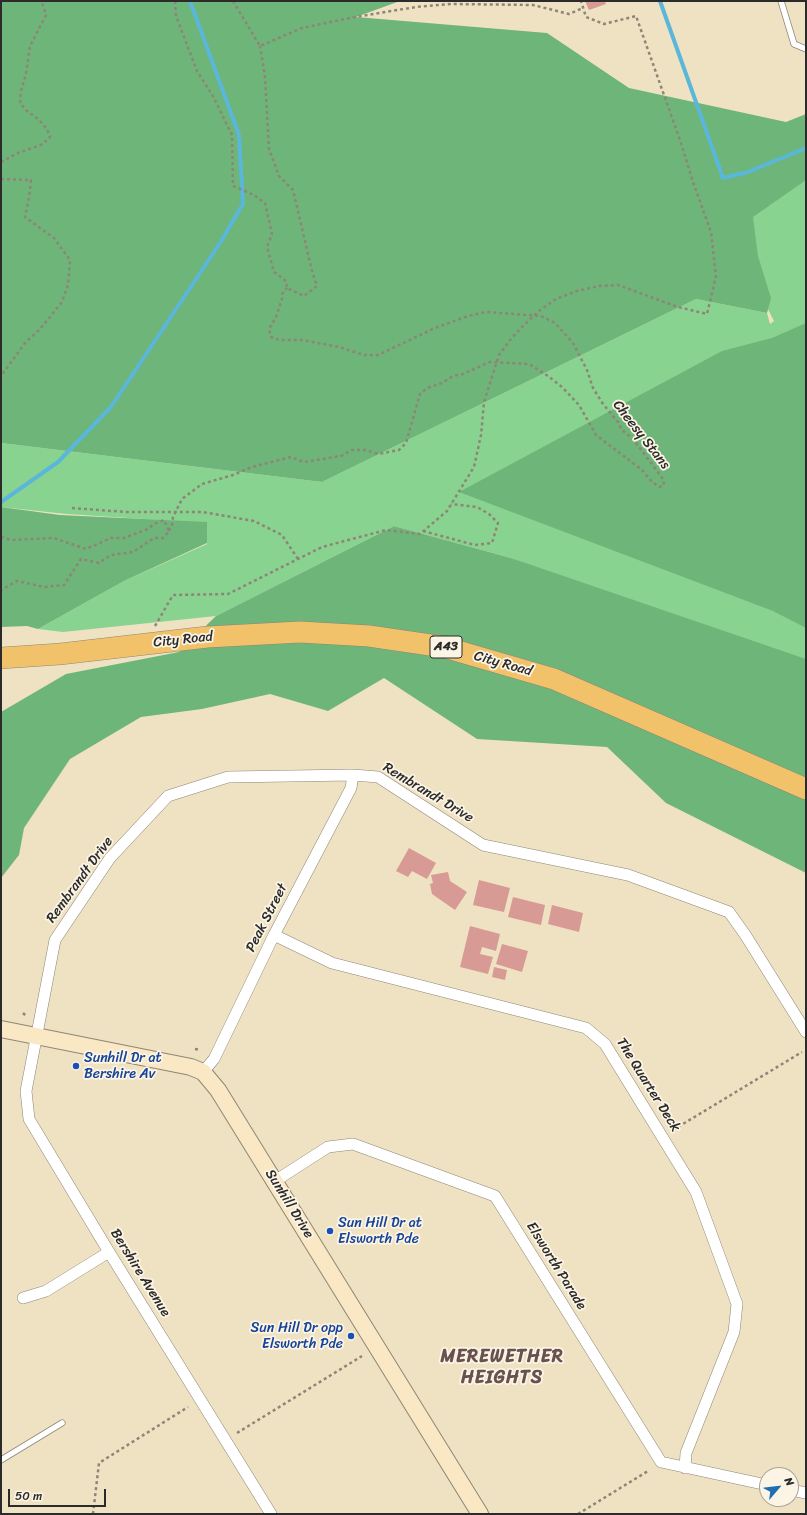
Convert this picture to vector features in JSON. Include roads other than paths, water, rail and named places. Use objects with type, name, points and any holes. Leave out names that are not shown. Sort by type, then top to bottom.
[{"type":"highway","name":"City Road","points":[[1,658],[60,654],[207,637],[300,632],[369,636],[444,647],[554,679],[806,789]]},
{"type":"highway","name":"City Road","points":[[1,650],[60,654]]},
{"type":"street","name":"Peak Street","points":[[204,1072],[214,1059],[274,935],[351,788],[353,775]]},
{"type":"street","name":"Rembrandt Drive","points":[[36,1035],[55,940],[110,858],[168,796],[228,777],[353,775],[378,777],[483,844],[628,875],[729,912],[746,936],[806,1032]]},
{"type":"street","name":"The Quarter Deck","points":[[274,935],[332,963],[586,1028],[605,1044],[696,1192],[737,1304],[734,1332],[686,1453],[685,1468]]},
{"type":"street","points":[[1,1028],[191,1067],[204,1072]]},
{"type":"street","name":"Bershire Avenue","points":[[36,1035],[26,1091],[29,1118],[271,1514]]},
{"type":"street","name":"Sunhill Drive","points":[[204,1072],[218,1090],[275,1181],[480,1514]]},
{"type":"street","name":"Elsworth Parade","points":[[275,1181],[328,1147],[353,1144],[495,1196],[661,1462],[759,1483]]},
{"type":"street","points":[[24,1298],[46,1291],[110,1252]]},
{"type":"lane","points":[[781,1],[794,44],[806,49]]},
{"type":"lane","points":[[1,1460],[62,1423]]},
{"type":"waterway","points":[[1,502],[58,462],[111,407],[220,243],[243,204],[239,135],[190,1]]},
{"type":"waterway","points":[[660,1],[723,178],[748,172],[806,148]]},
{"type":"place","name":"Sunhill Dr at Bershire Av","points":[[76,1066]]},
{"type":"place","name":"Sun Hill Dr at Elsworth Pde","points":[[330,1231]]},
{"type":"place","name":"Sun Hill Dr opp Elsworth Pde","points":[[351,1336]]},
{"type":"district","name":"MEREWETHER HEIGHTS","points":[[502,1367]]}]
